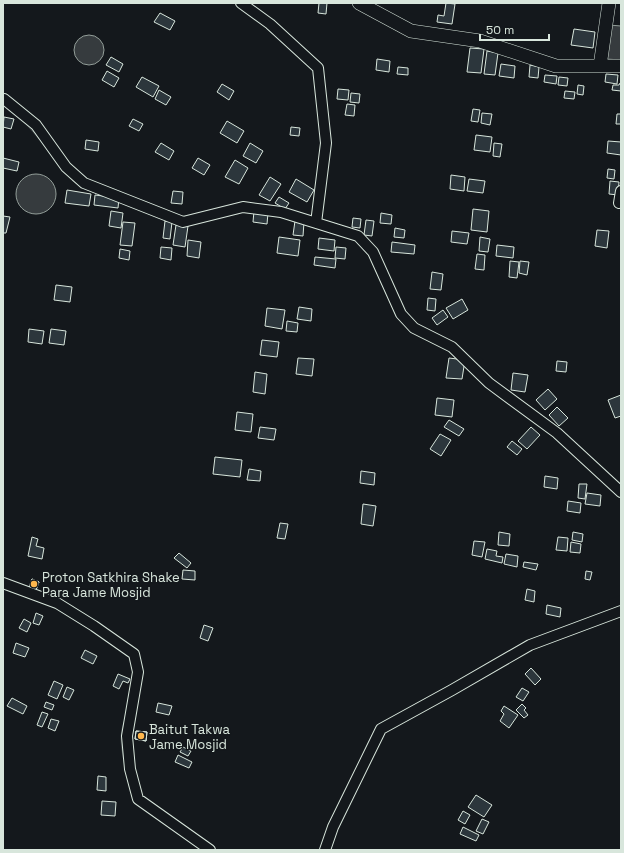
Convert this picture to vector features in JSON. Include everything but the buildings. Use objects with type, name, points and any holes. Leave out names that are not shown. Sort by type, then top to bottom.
[{"type":"main road","points":[[359,3],[411,31],[480,41],[556,66],[621,66]]},
{"type":"main road","points":[[600,66],[609,3]]},
{"type":"street","points":[[241,3],[270,24],[318,68],[326,143],[316,223]]},
{"type":"street","points":[[4,99],[36,126],[66,167],[84,183],[183,222],[243,207],[281,212],[358,236],[373,252],[401,314],[414,328],[452,347],[489,383],[557,433],[621,492]]},
{"type":"street","points":[[619,203],[621,191]]},
{"type":"street","points":[[3,583],[58,604],[94,626],[134,654],[138,672],[128,736],[130,769],[138,799],[210,850]]},
{"type":"street","points":[[325,850],[333,827],[381,729],[530,645],[621,611]]},
{"type":"shaded area","points":[[609,25],[621,26],[621,60],[606,59]]},
{"type":"shaded area","points":[[89,35],[100,39],[104,50],[100,61],[89,65],[78,61],[74,50],[78,39]]},
{"type":"shaded area","points":[[40,174],[47,177],[53,183],[56,194],[55,202],[47,211],[40,214],[32,214],[25,211],[17,202],[16,190],[19,183],[28,175]]},
{"type":"waterway","points":[[27,124],[41,140]]},
{"type":"waterway","points":[[73,180],[81,186]]},
{"type":"waterway","points":[[124,758],[122,736],[125,722]]},
{"type":"place","name":"Proton Satkhira Shake Para Jame Mosjid","points":[[34,584]]},
{"type":"place","name":"Baitut Takwa Jame Mosjid","points":[[141,736]]}]
